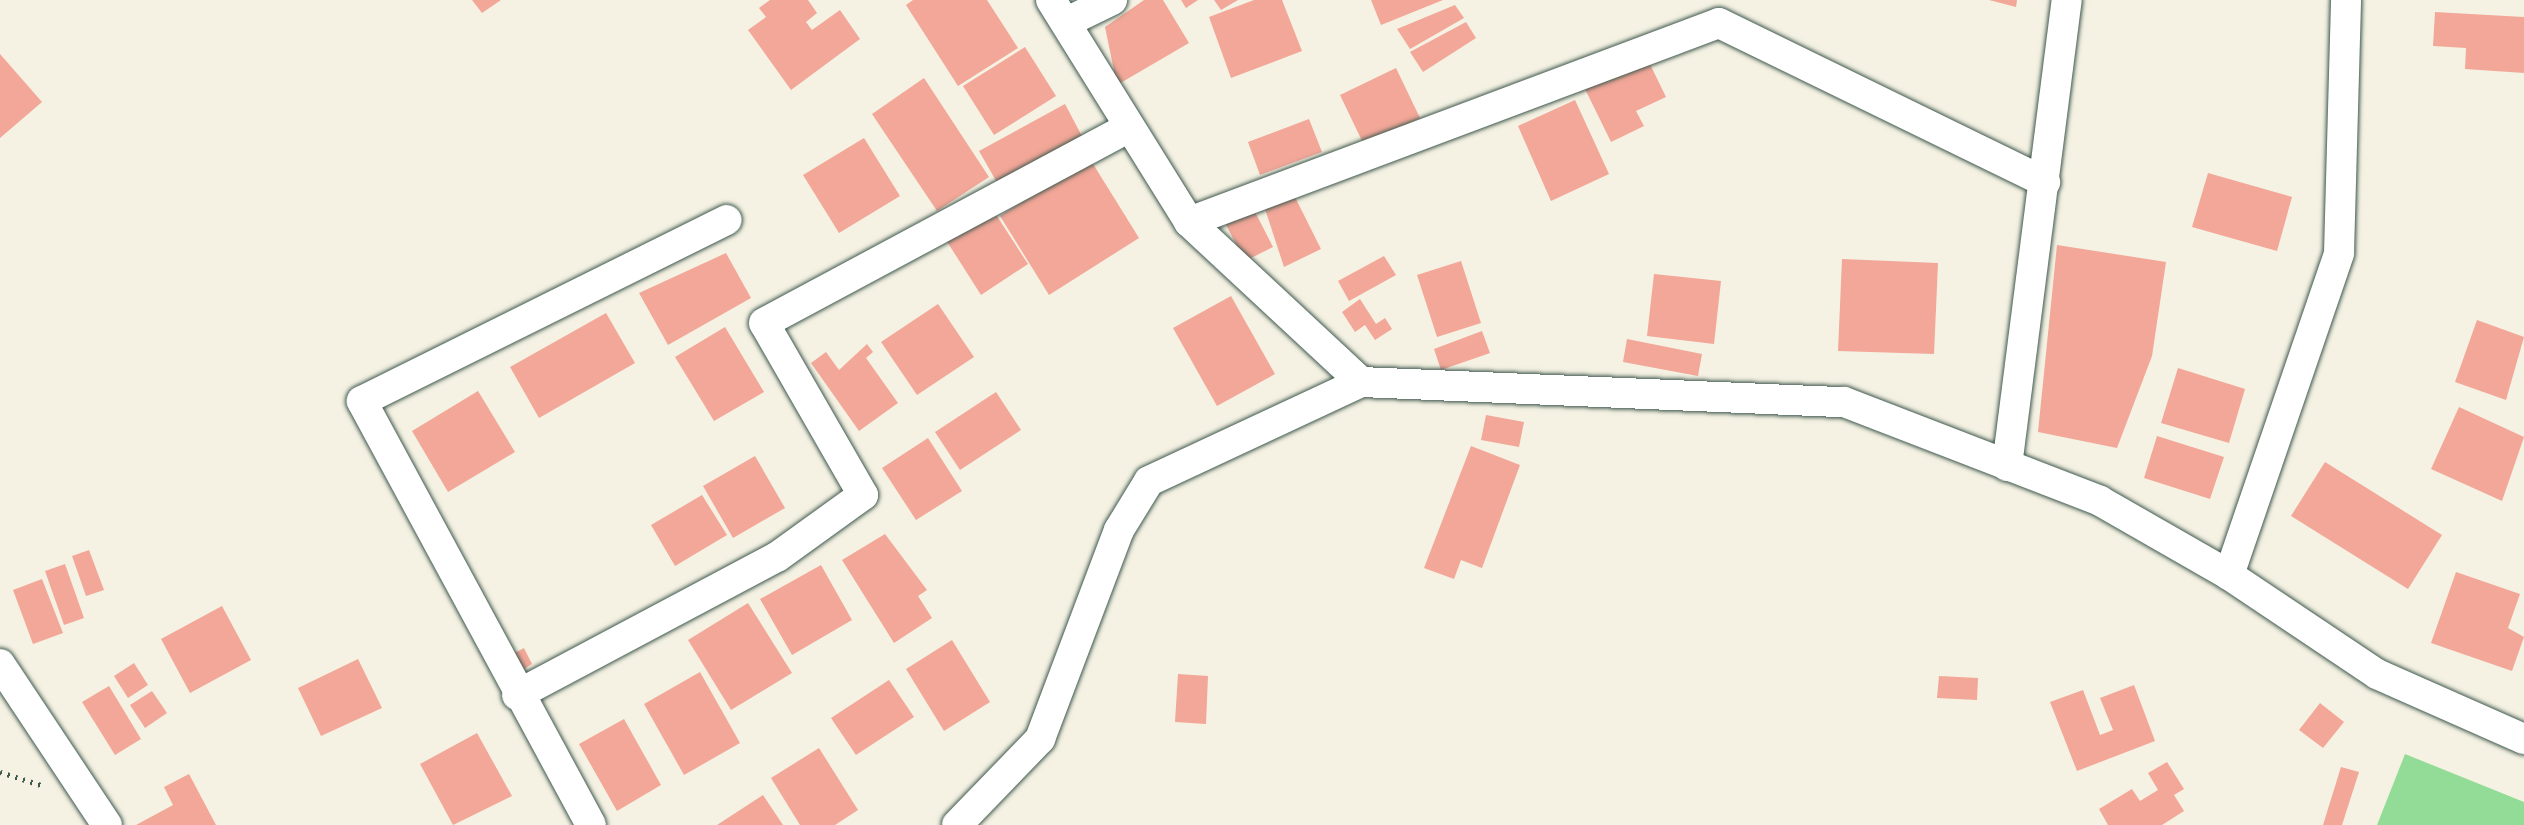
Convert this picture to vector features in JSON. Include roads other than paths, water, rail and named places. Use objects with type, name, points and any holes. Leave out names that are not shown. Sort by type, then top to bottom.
[{"type":"street","points":[[1112,0],[1060,11],[1128,128],[1189,222],[1361,382]]},
{"type":"street","points":[[2007,466],[2067,0]]},
{"type":"street","points":[[2229,575],[2339,253],[2346,0]]},
{"type":"street","points":[[1189,222],[1719,23],[2045,182]]},
{"type":"street","points":[[517,695],[777,557],[863,495],[764,323],[1128,128]]},
{"type":"street","points":[[591,825],[517,695],[362,401],[726,220]]},
{"type":"street","points":[[957,825],[1040,739],[1119,530],[1149,481],[1361,382],[1844,402],[2100,501],[2229,575],[2377,674],[2524,739]]},
{"type":"street","points":[[0,664],[107,825]]}]
